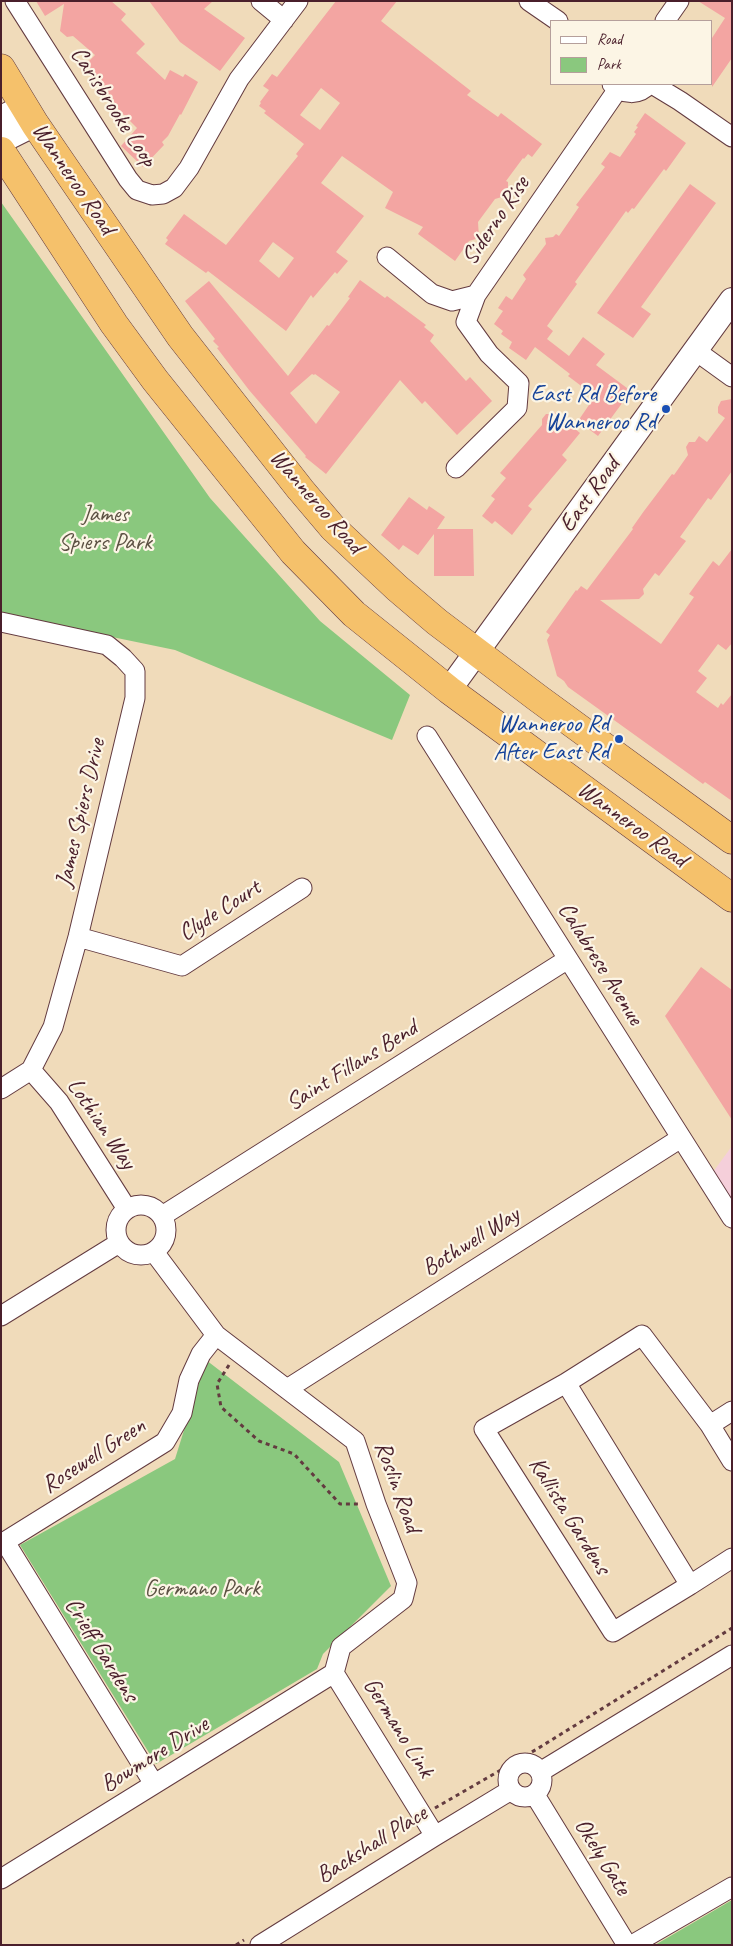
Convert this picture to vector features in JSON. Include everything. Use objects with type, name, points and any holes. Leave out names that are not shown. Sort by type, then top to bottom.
[{"type":"highway","name":"Wanneroo Road","points":[[1,68],[30,115],[180,336],[300,489],[333,528],[397,588],[476,651],[732,840]]},
{"type":"highway","name":"Wanneroo Road","points":[[1,150],[114,324],[155,380],[293,552],[354,614],[449,690],[732,898]]},
{"type":"highway","points":[[1,181],[12,189],[51,228]]},
{"type":"street","name":"Carisbrooke Loop","points":[[15,1],[128,179],[137,190],[152,195],[163,194],[174,188],[189,168],[239,79],[298,1]]},
{"type":"street","points":[[260,1],[284,20]]},
{"type":"street","points":[[530,1],[557,20]]},
{"type":"street","points":[[666,20],[679,1]]},
{"type":"street","points":[[615,86],[632,93],[650,85]]},
{"type":"street","points":[[653,85],[680,101],[732,137]]},
{"type":"street","name":"Siderno Rise","points":[[388,257],[432,294],[452,301],[476,295],[615,86]]},
{"type":"street","points":[[1,118],[30,115]]},
{"type":"street","points":[[1,141],[30,115]]},
{"type":"street","points":[[456,468],[517,408],[519,382],[489,354],[466,322],[476,295]]},
{"type":"street","name":"East Road","points":[[449,690],[732,300]]},
{"type":"street","points":[[696,351],[732,376]]},
{"type":"street","name":"James Spiers Drive","points":[[1,622],[107,644],[135,671],[135,698],[78,936],[53,1027],[31,1070]]},
{"type":"street","name":"Calabrese Avenue","points":[[427,736],[732,1218]]},
{"type":"street","name":"Clyde Court","points":[[78,936],[182,966],[302,888]]},
{"type":"street","name":"Saint Fillans Bend","points":[[162,1216],[568,959]]},
{"type":"street","points":[[1,1089],[31,1070]]},
{"type":"street","name":"Lothian Way","points":[[31,1070],[59,1102],[127,1208]]},
{"type":"street","name":"Bothwell Way","points":[[287,1389],[681,1138]]},
{"type":"street","points":[[144,1204],[153,1207],[162,1216],[166,1224],[166,1233],[164,1242],[154,1252],[146,1256],[137,1256],[128,1253],[119,1243],[116,1225],[119,1217],[127,1208],[144,1204]]},
{"type":"street","points":[[1,1316],[119,1243]]},
{"type":"street","name":"Roslin Road","points":[[154,1252],[216,1335],[355,1441],[376,1504],[407,1583],[403,1599],[341,1647],[334,1673]]},
{"type":"street","name":"Rosewell Green","points":[[3,1543],[165,1442],[182,1413],[190,1380],[201,1354],[216,1335]]},
{"type":"street","name":"Kallista Gardens","points":[[732,1461],[710,1425],[642,1335],[566,1384],[484,1429],[613,1632],[690,1586],[732,1558]]},
{"type":"street","points":[[566,1384],[690,1586]]},
{"type":"street","points":[[710,1425],[732,1411]]},
{"type":"street","name":"Crieff Gardens","points":[[3,1543],[154,1784]]},
{"type":"street","points":[[540,1772],[732,1655]]},
{"type":"street","name":"Bowmore Drive","points":[[1,1879],[334,1673]]},
{"type":"street","name":"Germano Link","points":[[334,1673],[434,1836]]},
{"type":"street","points":[[526,1763],[537,1767],[542,1777],[541,1787],[534,1795],[522,1797],[511,1790],[509,1778],[514,1767],[526,1763]]},
{"type":"street","name":"Backshall Place","points":[[260,1945],[511,1790]]},
{"type":"street","name":"Okely Gate","points":[[534,1795],[627,1945]]},
{"type":"street","points":[[632,1945],[732,1887]]},
{"type":"path","points":[[237,1351],[217,1384],[221,1407],[259,1441],[294,1454],[340,1504],[376,1504]]},
{"type":"path","points":[[423,1816],[584,1721],[732,1628]]},
{"type":"shaded area","points":[[732,1146],[732,1201],[713,1172]]},
{"type":"green space","name":"James Spiers Park","points":[[1,202],[210,498],[320,621],[410,695],[392,740],[175,650],[1,614]]},
{"type":"green space","name":"Germano Park","points":[[206,1360],[339,1462],[391,1586],[323,1654],[317,1669],[156,1764],[20,1545],[175,1459]]},
{"type":"green space","points":[[732,1900],[732,1945],[655,1945]]},
{"type":"building","points":[[36,1],[111,1],[126,14],[121,20],[145,44],[136,53],[165,80],[170,70],[183,77],[185,74],[198,82],[181,115],[162,142],[164,145],[143,167],[121,146],[137,128],[112,103],[114,100],[85,69],[84,66],[95,55],[73,36],[67,37],[60,31],[64,4],[45,16]]},
{"type":"building","points":[[149,1],[213,1],[204,9],[245,38],[220,71],[180,42]]},
{"type":"building","points":[[336,1],[397,1],[381,21],[471,91],[467,95],[498,117],[501,113],[542,144],[532,157],[528,154],[523,158],[506,181],[508,182],[508,192],[505,196],[495,199],[478,222],[479,238],[469,241],[455,261],[418,234],[423,227],[385,208],[393,192],[342,156],[321,183],[364,216],[336,252],[348,261],[337,274],[335,272],[313,298],[311,295],[286,331],[208,271],[206,273],[165,244],[168,240],[166,238],[184,214],[226,245],[298,156],[296,154],[304,144],[264,113],[266,111],[259,106],[269,90],[263,86],[272,74],[277,77]],"holes":[[[321,88],[340,103],[320,130],[300,115]],[[273,242],[294,258],[279,278],[259,261]]]},
{"type":"building","points":[[698,1],[732,1],[732,58],[712,87],[713,36],[725,18]]},
{"type":"building","points":[[645,113],[686,143],[666,171],[664,169],[634,209],[632,208],[628,213],[626,211],[575,282],[577,284],[547,326],[553,331],[547,339],[569,356],[583,337],[605,354],[596,365],[631,391],[598,436],[578,421],[591,402],[588,399],[592,394],[535,347],[526,360],[509,348],[512,342],[501,334],[503,331],[494,324],[503,311],[498,308],[506,296],[512,300],[526,279],[523,275],[546,244],[545,238],[553,237],[556,234],[559,236],[579,207],[576,205],[605,167],[601,164],[610,152],[620,157],[636,134],[634,132],[638,127],[636,126]]},
{"type":"building","points":[[690,184],[716,203],[641,307],[651,314],[633,338],[597,313]]},
{"type":"building","points":[[360,280],[385,298],[387,296],[426,325],[424,327],[434,335],[430,341],[466,381],[470,377],[492,401],[457,435],[425,401],[422,404],[400,380],[326,474],[305,457],[249,390],[217,348],[219,347],[213,341],[215,339],[185,301],[209,281],[288,376],[327,325],[329,326],[350,298],[348,297]],"holes":[[[312,374],[340,392],[316,424],[290,393]]]},
{"type":"building","points":[[732,399],[732,471],[711,500],[708,498],[680,537],[686,541],[659,576],[655,573],[643,589],[644,594],[639,599],[600,600],[661,644],[694,597],[689,594],[713,561],[719,566],[732,549],[732,643],[726,650],[718,644],[698,671],[707,678],[696,692],[718,708],[732,694],[732,801],[705,782],[703,784],[568,687],[557,676],[547,640],[550,635],[546,632],[576,590],[581,586],[587,590],[633,529],[644,511],[672,474],[674,475],[688,455],[686,447],[689,442],[695,442],[699,436],[707,442],[725,418],[718,413],[721,401]]},
{"type":"building","points":[[553,411],[580,433],[562,455],[567,460],[528,506],[532,509],[512,535],[495,521],[492,524],[482,516],[495,499],[491,496],[506,478],[500,473],[542,425],[542,419],[546,414],[551,414]]},
{"type":"building","points":[[409,497],[427,510],[429,506],[445,517],[437,529],[473,529],[474,576],[434,576],[434,534],[418,555],[403,545],[399,550],[381,535]]},
{"type":"building","points":[[701,967],[732,990],[732,1120],[665,1016]]},
{"type":"place","name":"East Rd Before Wanneroo Rd","points":[[666,409]]},
{"type":"place","name":"Wanneroo Rd After East Rd","points":[[619,739]]}]
